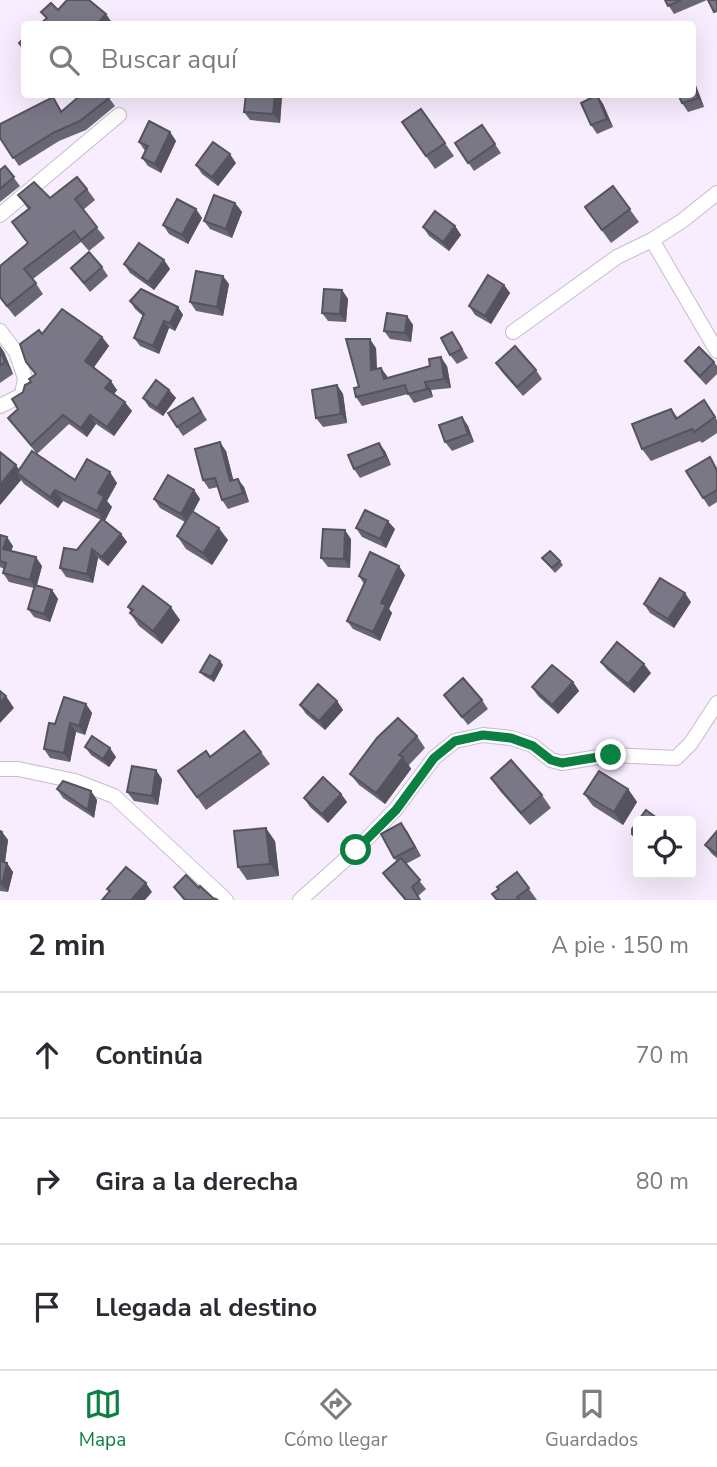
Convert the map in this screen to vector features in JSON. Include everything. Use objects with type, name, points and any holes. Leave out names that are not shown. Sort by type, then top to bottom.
[{"type":"street","points":[[0,215],[119,115]]},
{"type":"street","points":[[513,332],[617,257],[682,221],[717,193]]},
{"type":"street","points":[[652,240],[717,351]]},
{"type":"street","points":[[0,331],[16,352],[25,378],[22,396],[0,406]]},
{"type":"street","points":[[300,900],[396,810],[434,758],[455,741],[483,735],[511,738],[533,746],[551,760],[562,763],[611,755],[676,758],[691,743],[717,703]]},
{"type":"street","points":[[0,769],[18,769],[75,781],[114,796],[226,900]]},
{"type":"building","points":[[67,0],[89,0],[106,14],[100,21],[44,21],[47,18],[41,12],[51,3],[58,10]]},
{"type":"building","points":[[665,0],[681,0],[668,6]]},
{"type":"building","points":[[708,0],[717,0],[717,11],[714,12]]},
{"type":"building","points":[[696,93],[698,98],[682,103],[680,98],[696,98]]},
{"type":"building","points":[[51,98],[61,112],[77,98],[109,98],[80,121],[53,133],[13,158],[0,138],[0,124]]},
{"type":"building","points":[[246,98],[275,98],[273,114],[244,112]]},
{"type":"building","points":[[598,98],[607,119],[591,125],[581,103]]},
{"type":"building","points":[[421,109],[445,143],[426,156],[402,122]]},
{"type":"building","points":[[149,121],[170,132],[155,164],[142,158],[148,146],[139,142]]},
{"type":"building","points":[[482,125],[495,144],[468,163],[455,143]]},
{"type":"building","points":[[213,142],[230,154],[212,177],[196,165]]},
{"type":"building","points":[[5,166],[14,177],[0,189],[0,170]]},
{"type":"building","points":[[77,177],[87,189],[75,199],[97,227],[81,240],[74,231],[24,269],[36,283],[7,306],[0,297],[0,266],[28,243],[12,222],[30,208],[18,195],[34,182],[50,198]]},
{"type":"building","points":[[613,186],[630,209],[602,230],[585,207]]},
{"type":"building","points":[[214,195],[235,203],[226,229],[204,221]]},
{"type":"building","points":[[177,199],[196,209],[182,235],[163,225]]},
{"type":"building","points":[[435,211],[455,226],[443,242],[423,227]]},
{"type":"building","points":[[139,243],[164,260],[148,282],[124,264]]},
{"type":"building","points":[[89,252],[102,267],[84,283],[71,268]]},
{"type":"building","points":[[196,271],[223,276],[217,307],[190,302]]},
{"type":"building","points":[[488,275],[504,285],[485,316],[469,306]]},
{"type":"building","points":[[141,289],[178,307],[170,323],[164,321],[153,346],[134,338],[144,314],[130,301]]},
{"type":"building","points":[[324,289],[342,290],[340,314],[322,313]]},
{"type":"building","points":[[62,309],[102,337],[85,361],[111,381],[105,388],[125,402],[107,427],[90,415],[81,428],[63,415],[31,445],[8,418],[18,409],[12,399],[23,392],[25,385],[31,382],[29,379],[36,374],[26,362],[20,344],[39,330],[42,334]]},
{"type":"building","points":[[387,313],[407,316],[405,333],[384,331]]},
{"type":"building","points":[[452,332],[462,349],[450,355],[441,338]]},
{"type":"building","points":[[346,339],[370,339],[371,370],[381,368],[384,379],[430,366],[429,359],[441,357],[444,379],[425,382],[427,389],[408,394],[405,385],[356,397],[354,388],[359,387]]},
{"type":"building","points":[[515,346],[536,370],[517,387],[496,363]]},
{"type":"building","points":[[699,347],[714,362],[700,376],[685,361]]},
{"type":"building","points":[[0,350],[5,362],[0,366]]},
{"type":"building","points":[[156,380],[169,390],[157,408],[143,398]]},
{"type":"building","points":[[337,385],[341,414],[316,418],[312,390]]},
{"type":"building","points":[[193,398],[201,412],[177,427],[168,413]]},
{"type":"building","points":[[704,400],[715,417],[694,432],[692,429],[642,449],[632,424],[671,409],[676,419]]},
{"type":"building","points":[[462,417],[468,434],[445,442],[439,425]]},
{"type":"building","points":[[220,442],[230,481],[238,479],[243,493],[222,500],[215,478],[203,480],[195,449]]},
{"type":"building","points":[[379,443],[385,456],[354,469],[348,455]]},
{"type":"building","points":[[32,451],[75,480],[87,459],[110,472],[98,493],[104,497],[97,511],[55,490],[50,497],[17,473]]},
{"type":"building","points":[[0,452],[16,465],[0,485]]},
{"type":"building","points":[[710,457],[717,470],[717,490],[703,498],[686,471]]},
{"type":"building","points":[[168,475],[194,490],[181,514],[154,499]]},
{"type":"building","points":[[365,510],[388,521],[380,539],[356,528]]},
{"type":"building","points":[[192,511],[219,528],[203,553],[177,536]]},
{"type":"building","points":[[102,519],[121,534],[102,557],[92,549],[87,574],[60,568],[64,548],[77,550]]},
{"type":"building","points":[[323,529],[345,530],[344,559],[321,558]]},
{"type":"building","points":[[0,535],[7,537],[3,549],[36,557],[30,580],[3,573],[6,563],[0,561]]},
{"type":"building","points":[[550,551],[560,561],[552,568],[542,558]]},
{"type":"building","points":[[370,552],[399,566],[381,603],[386,605],[373,632],[347,621],[366,580],[359,576]]},
{"type":"building","points":[[660,578],[685,593],[668,619],[644,604]]},
{"type":"building","points":[[35,585],[52,590],[44,614],[28,609]]},
{"type":"building","points":[[143,586],[171,607],[153,631],[130,613],[133,610],[128,607]]},
{"type":"building","points":[[617,642],[644,664],[628,684],[601,662]]},
{"type":"building","points":[[210,655],[220,661],[211,677],[200,672]]},
{"type":"building","points":[[552,665],[573,682],[552,705],[532,687]]},
{"type":"building","points":[[463,678],[482,700],[462,717],[444,695]]},
{"type":"building","points":[[318,684],[337,701],[319,721],[300,705]]},
{"type":"building","points":[[0,691],[6,696],[0,703]]},
{"type":"building","points":[[64,697],[86,704],[79,726],[70,723],[64,753],[44,749],[49,723],[55,724]]},
{"type":"building","points":[[398,718],[417,736],[399,755],[403,757],[376,793],[350,774],[377,738]]},
{"type":"building","points":[[244,731],[261,752],[197,797],[178,771],[206,751],[210,757]]},
{"type":"building","points":[[92,736],[110,748],[103,759],[85,747]]},
{"type":"building","points":[[511,760],[542,795],[521,813],[491,778]]},
{"type":"building","points":[[132,766],[156,770],[152,796],[127,792]]},
{"type":"building","points":[[599,771],[628,789],[614,812],[584,794]]},
{"type":"building","points":[[323,777],[341,794],[322,814],[304,798]]},
{"type":"building","points":[[63,781],[91,791],[88,810],[57,789]]},
{"type":"building","points":[[646,810],[654,816],[642,816]]},
{"type":"building","points":[[401,823],[415,847],[394,858],[381,834]]},
{"type":"building","points":[[266,828],[270,864],[238,867],[234,831]]},
{"type":"building","points":[[717,831],[717,854],[705,845]]},
{"type":"building","points":[[401,858],[420,880],[412,887],[420,900],[406,900],[383,873]]},
{"type":"building","points":[[0,861],[7,863],[2,884],[0,883]]},
{"type":"building","points":[[126,867],[146,883],[131,900],[102,900],[110,891],[107,889]]},
{"type":"building","points":[[517,872],[529,888],[517,897],[520,900],[497,900],[492,894],[499,889],[497,887]]},
{"type":"building","points":[[186,875],[199,888],[200,886],[218,900],[185,900],[174,887]]},
{"type":"route","points":[[356,850],[396,810],[434,758],[455,741],[483,735],[511,738],[533,746],[551,760],[562,763],[611,755]]}]
